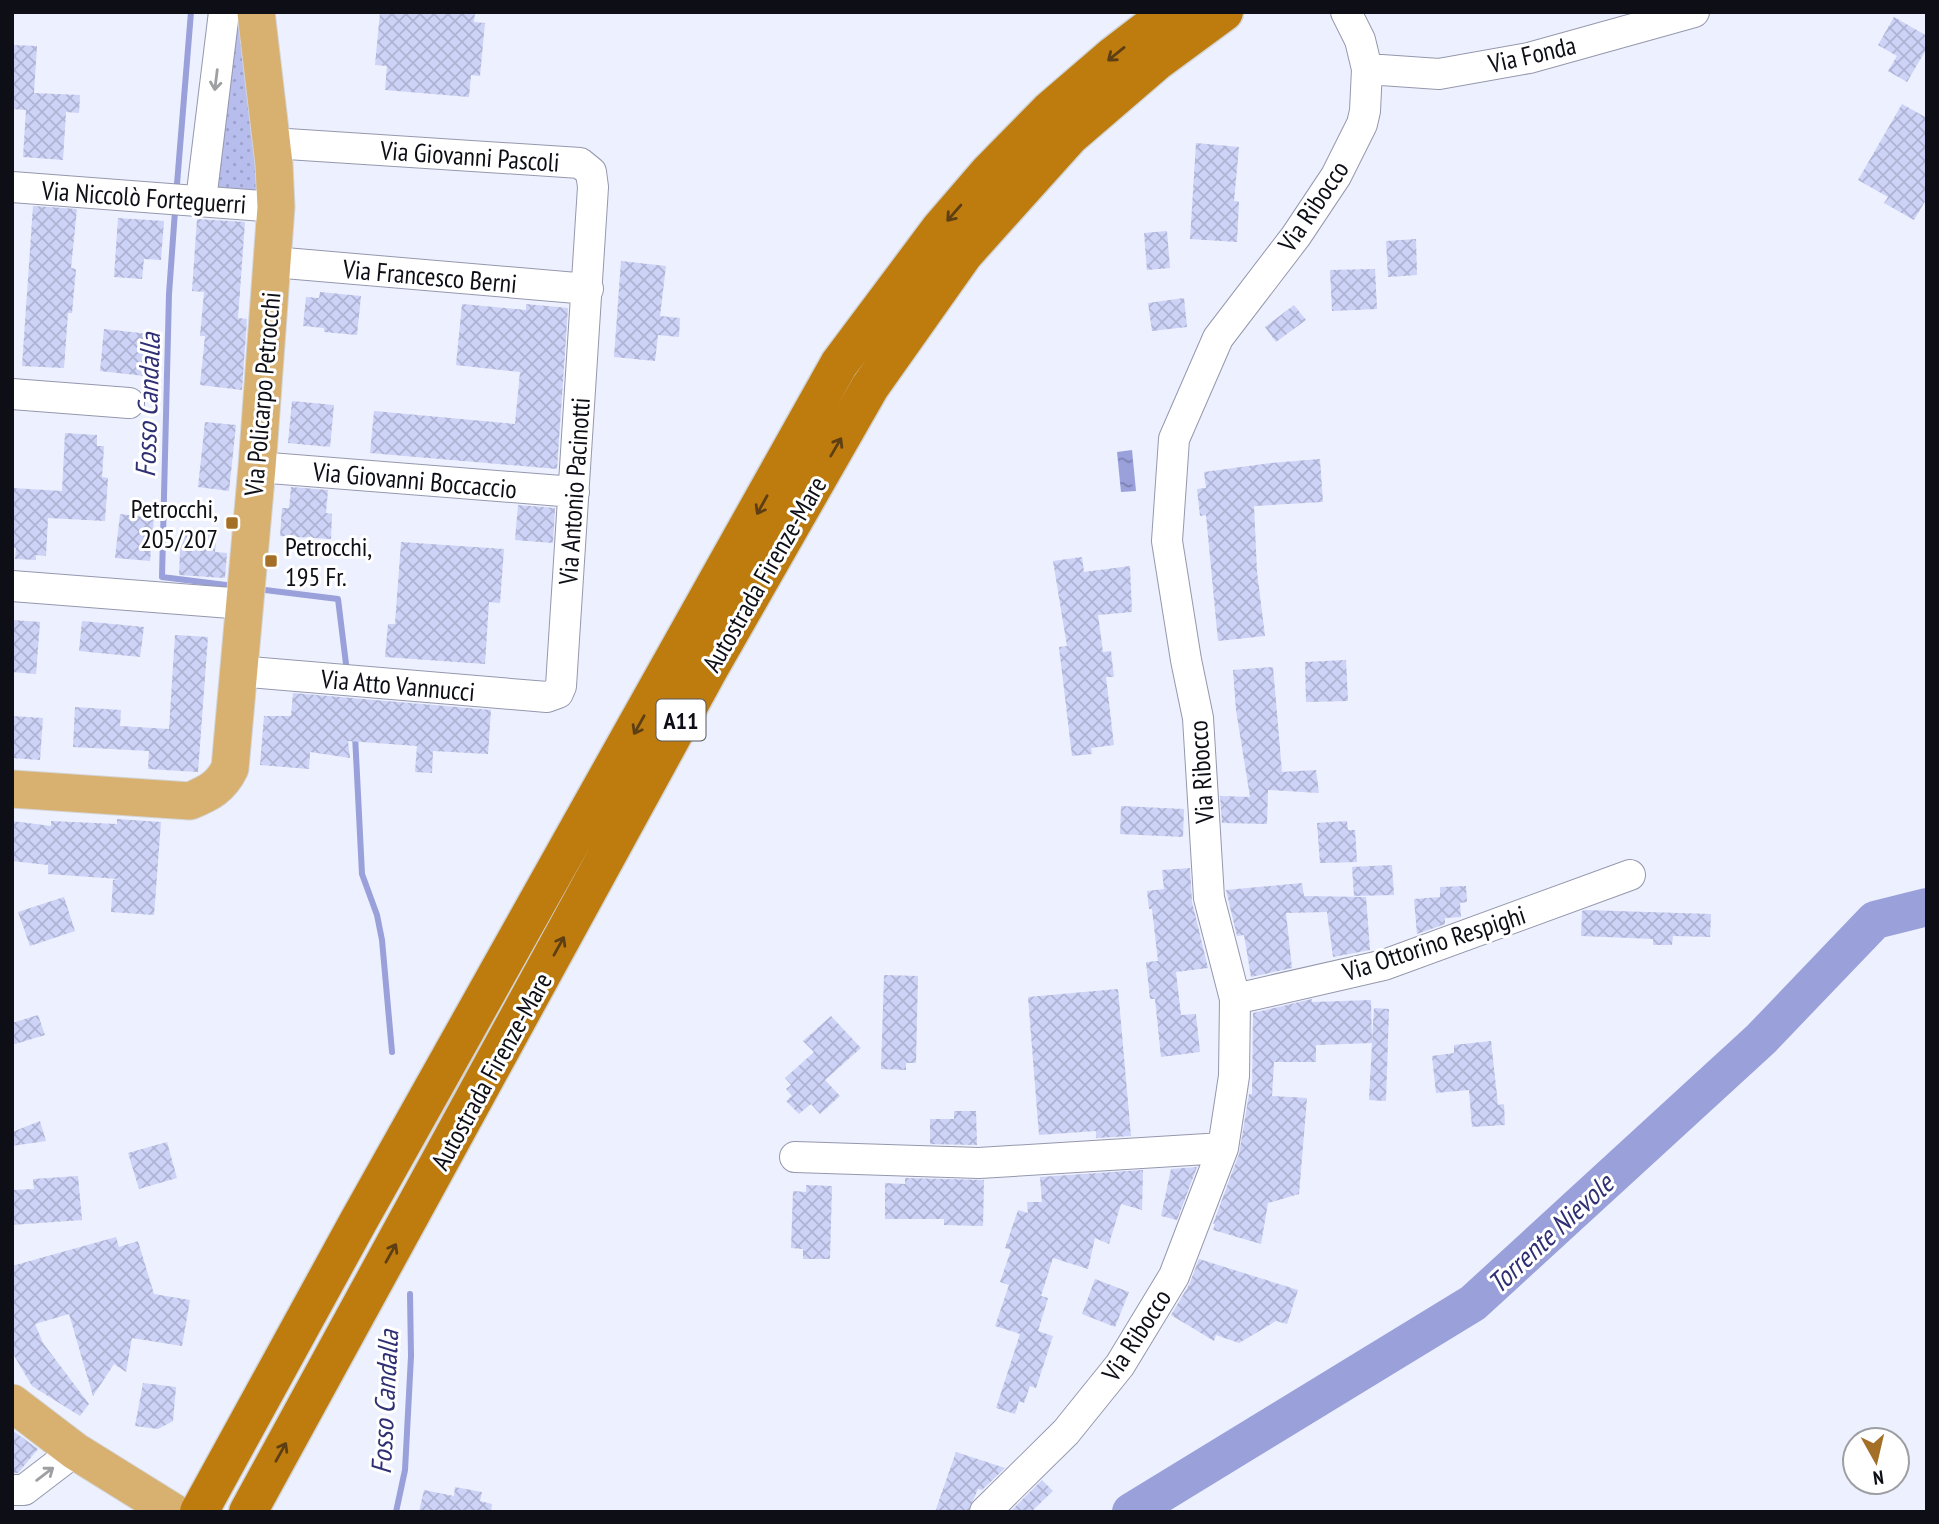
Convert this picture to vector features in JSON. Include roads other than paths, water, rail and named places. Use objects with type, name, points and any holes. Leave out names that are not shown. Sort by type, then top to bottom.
[{"type":"highway","name":"Autostrada Firenze-Mare","points":[[199,1512],[358,1222],[680,653],[839,364],[940,229],[990,171],[1049,111],[1114,55],[1170,12]]},
{"type":"highway","name":"Autostrada Firenze-Mare","points":[[248,1512],[709,669],[870,387],[964,254],[1070,136],[1156,62],[1224,12]]},
{"type":"main road","name":"Via Policarpo Petrocchi","points":[[12,789],[190,802],[210,793],[224,781],[230,768],[257,467],[276,207],[272,144],[256,12]]},
{"type":"main road","points":[[12,1403],[75,1451],[173,1512]]},
{"type":"street","points":[[201,201],[224,12]]},
{"type":"street","name":"Via Ribocco","points":[[985,1512],[1066,1432],[1120,1365],[1174,1276],[1223,1147],[1234,1076],[1235,999],[1209,898],[1198,718],[1167,541],[1174,439],[1218,338],[1296,236],[1350,150],[1362,124],[1367,69],[1360,40],[1346,12]]},
{"type":"street","name":"Via Fonda","points":[[1367,69],[1440,74],[1529,58],[1694,12]]},
{"type":"street","name":"Via Giovanni Pascoli","points":[[272,144],[580,163],[591,172],[593,187],[588,289]]},
{"type":"street","name":"Via Niccolò Forteguerri","points":[[12,187],[276,207]]},
{"type":"street","name":"Via Francesco Berni","points":[[273,262],[588,289]]},
{"type":"street","name":"Via Antonio Pacinotti","points":[[558,693],[561,686],[588,289]]},
{"type":"street","points":[[12,394],[129,403]]},
{"type":"street","name":"Via Giovanni Boccaccio","points":[[257,467],[574,492]]},
{"type":"street","points":[[12,586],[244,604]]},
{"type":"street","name":"Via Atto Vannucci","points":[[237,671],[547,697],[558,693]]},
{"type":"street","name":"Via Ottorino Respighi","points":[[1235,999],[1384,965],[1630,876]]},
{"type":"street","points":[[795,1157],[979,1163],[1223,1147]]},
{"type":"street","points":[[12,1490],[24,1490],[75,1451]]},
{"type":"water","points":[[1132,450],[1136,491],[1121,492],[1117,452]]},
{"type":"waterway","name":"Fosso Candalla","points":[[177,184],[191,12]]},
{"type":"waterway","name":"Fosso Candalla","points":[[175,211],[169,294],[162,577],[226,585]]},
{"type":"waterway","name":"Fosso Candalla","points":[[265,590],[338,599],[346,664]]},
{"type":"waterway","name":"Fosso Candalla","points":[[355,735],[362,874],[377,915],[382,940],[392,1052]]},
{"type":"waterway","name":"Torrente Nievole","points":[[1131,1512],[1473,1303],[1761,1039],[1875,920],[1927,907]]},
{"type":"waterway","name":"Fosso Candalla","points":[[396,1512],[405,1470],[411,1356],[410,1294]]},
{"type":"place","name":"Petrocchi, 205/207","points":[[232,523]]},
{"type":"place","name":"Petrocchi, 195 Fr.","points":[[271,561]]}]
